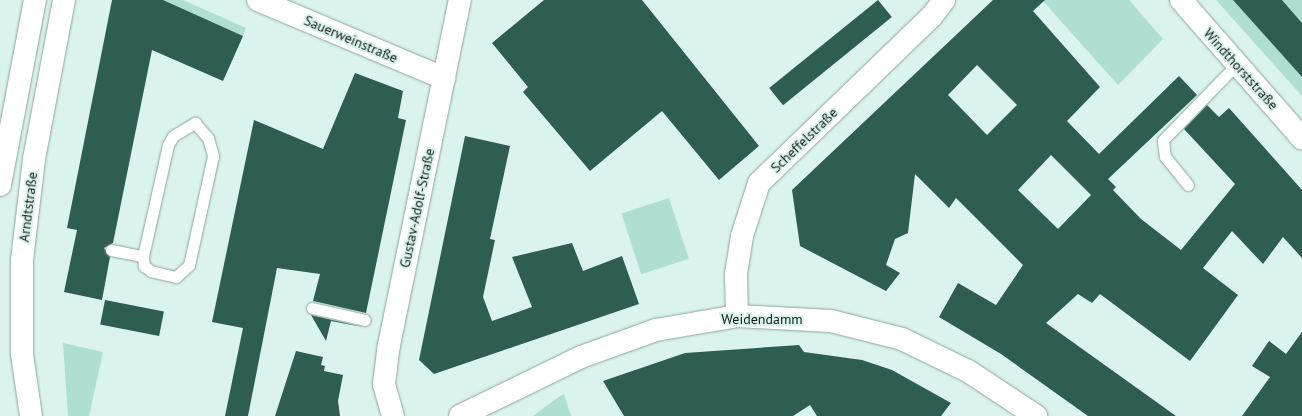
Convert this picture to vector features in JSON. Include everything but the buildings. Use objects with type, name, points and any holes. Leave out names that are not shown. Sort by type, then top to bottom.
[{"type":"main road","name":"Arndtstraße","points":[[0,185],[36,0]]},
{"type":"main road","name":"Arndtstraße","points":[[31,416],[22,354],[22,260],[34,159],[64,0]]},
{"type":"main road","name":"Sauerweinstraße","points":[[258,0],[444,78]]},
{"type":"main road","name":"Gustav-Adolf-Straße","points":[[393,416],[384,384],[389,345],[460,0]]},
{"type":"main road","name":"Scheffelstraße","points":[[737,316],[736,274],[742,236],[759,183],[932,16],[944,0]]},
{"type":"main road","name":"Windthorststraße","points":[[1181,0],[1302,138]]},
{"type":"main road","name":"Weidendamm","points":[[460,416],[581,357],[656,330],[737,316],[831,321],[902,339],[968,371],[1036,416]]},
{"type":"lane","points":[[1188,185],[1165,157],[1163,140],[1237,64]]},
{"type":"lane","points":[[195,123],[208,138],[213,156],[189,265],[176,277],[151,271],[144,266],[143,256],[168,145],[180,130],[195,123]]},
{"type":"lane","points":[[112,250],[143,256]]},
{"type":"lane","points":[[312,308],[365,320]]},
{"type":"green space","points":[[163,0],[183,0],[246,28],[243,36]]},
{"type":"green space","points":[[1042,0],[1129,0],[1163,39],[1118,85]]},
{"type":"green space","points":[[1216,0],[1233,0],[1283,55],[1302,77],[1302,96]]},
{"type":"green space","points":[[1282,0],[1302,0],[1302,23]]},
{"type":"green space","points":[[669,198],[689,259],[641,274],[621,213]]},
{"type":"green space","points":[[63,343],[103,352],[89,416],[68,416]]},
{"type":"green space","points":[[564,394],[571,416],[533,416],[560,396]]}]
